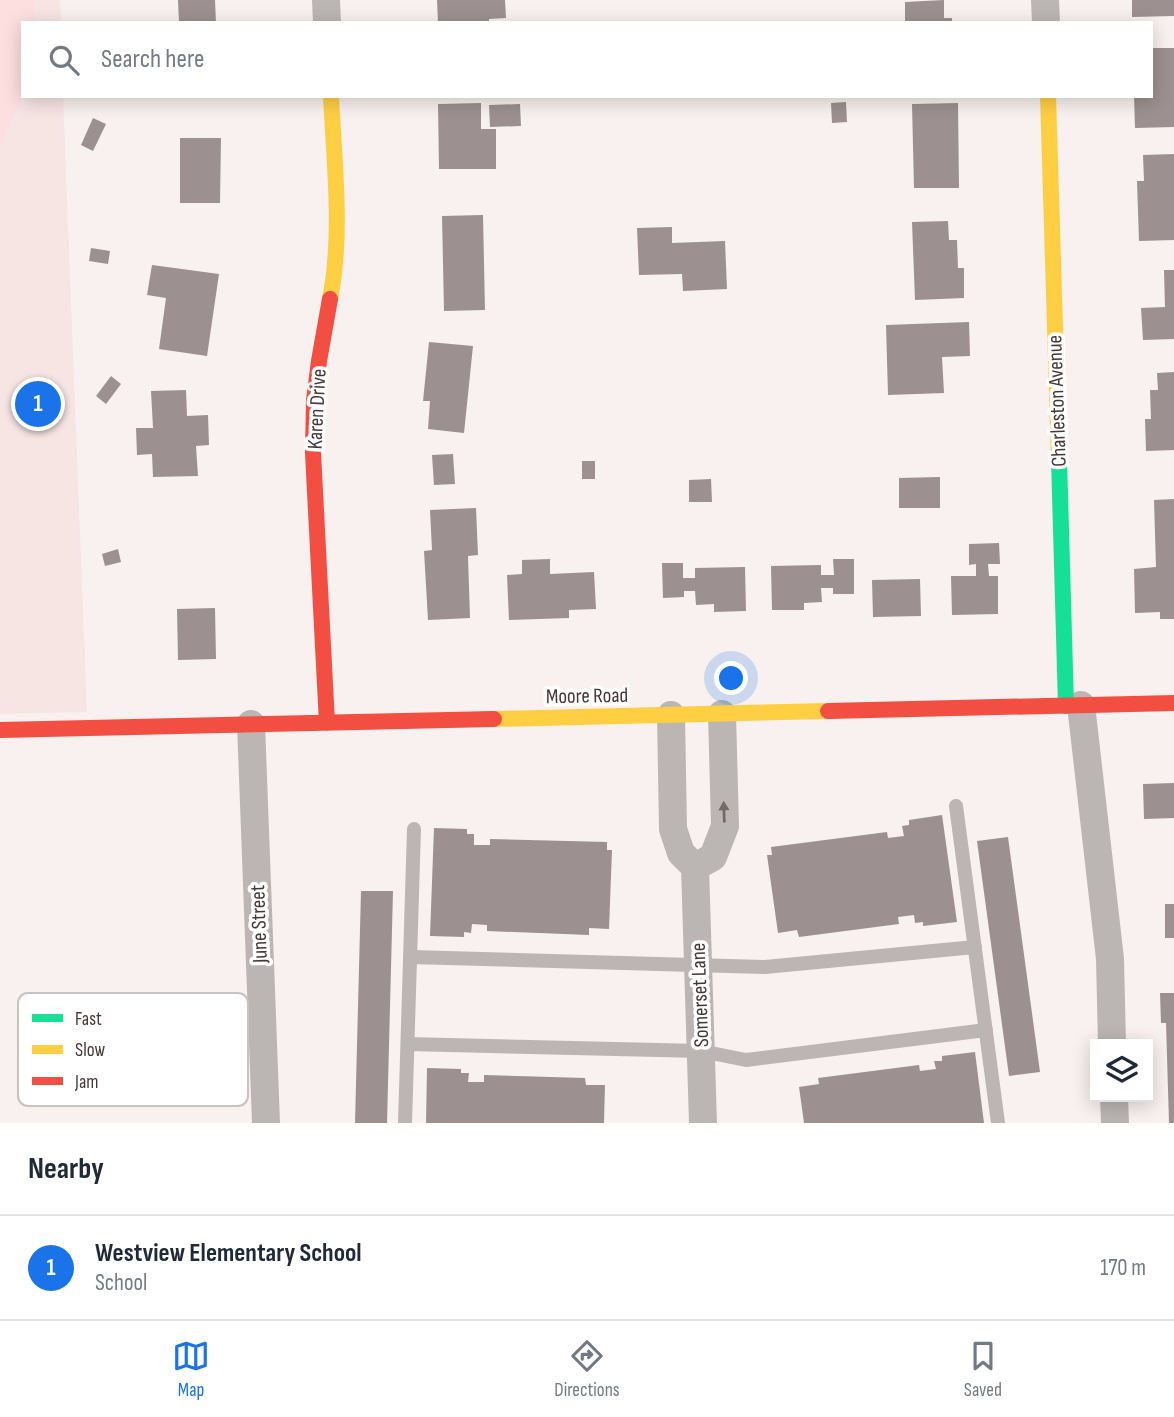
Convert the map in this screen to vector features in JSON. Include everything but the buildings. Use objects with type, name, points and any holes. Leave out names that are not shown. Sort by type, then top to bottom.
[{"type":"street","points":[[326,0],[327,21]]},
{"type":"street","points":[[1045,0],[1046,21]]},
{"type":"street","name":"Karen Drive","points":[[327,723],[313,453],[314,400],[336,251],[331,98]]},
{"type":"street","name":"Charleston Avenue","points":[[1048,98],[1074,705]]},
{"type":"street","name":"Moore Road","points":[[0,730],[1174,703]]},
{"type":"street","points":[[1074,705],[1110,959],[1112,1039]]},
{"type":"street","points":[[671,715],[673,829],[681,853],[695,867],[713,857],[725,826],[722,714]]},
{"type":"street","name":"June Street","points":[[251,724],[266,1123]]},
{"type":"street","name":"Somerset Lane","points":[[695,867],[703,1123]]},
{"type":"street","points":[[1114,1102],[1115,1123]]},
{"type":"lane","points":[[956,806],[999,1123]]},
{"type":"lane","points":[[405,1123],[414,829]]},
{"type":"lane","points":[[410,957],[765,967],[975,947]]},
{"type":"lane","points":[[408,1044],[701,1051],[746,1060],[986,1030]]},
{"type":"shaded area","points":[[0,0],[60,0],[61,21],[21,21],[21,98],[63,98],[87,712],[0,714]]},
{"type":"shaded area","points":[[0,0],[35,0],[35,21],[21,21],[22,98],[0,148]]},
{"type":"traffic: fast","points":[[1059,459],[1066,706]]},
{"type":"traffic: slow","points":[[330,299],[337,223],[331,98]]},
{"type":"traffic: slow","points":[[1048,98],[1059,459]]},
{"type":"traffic: slow","points":[[494,719],[828,711]]},
{"type":"traffic: jam","points":[[327,723],[313,453],[314,400],[330,299]]},
{"type":"traffic: jam","points":[[828,711],[1174,703]]},
{"type":"traffic: jam","points":[[0,730],[494,719]]},
{"type":"place","name":"Westview Elementary School","points":[[38,404]]}]
